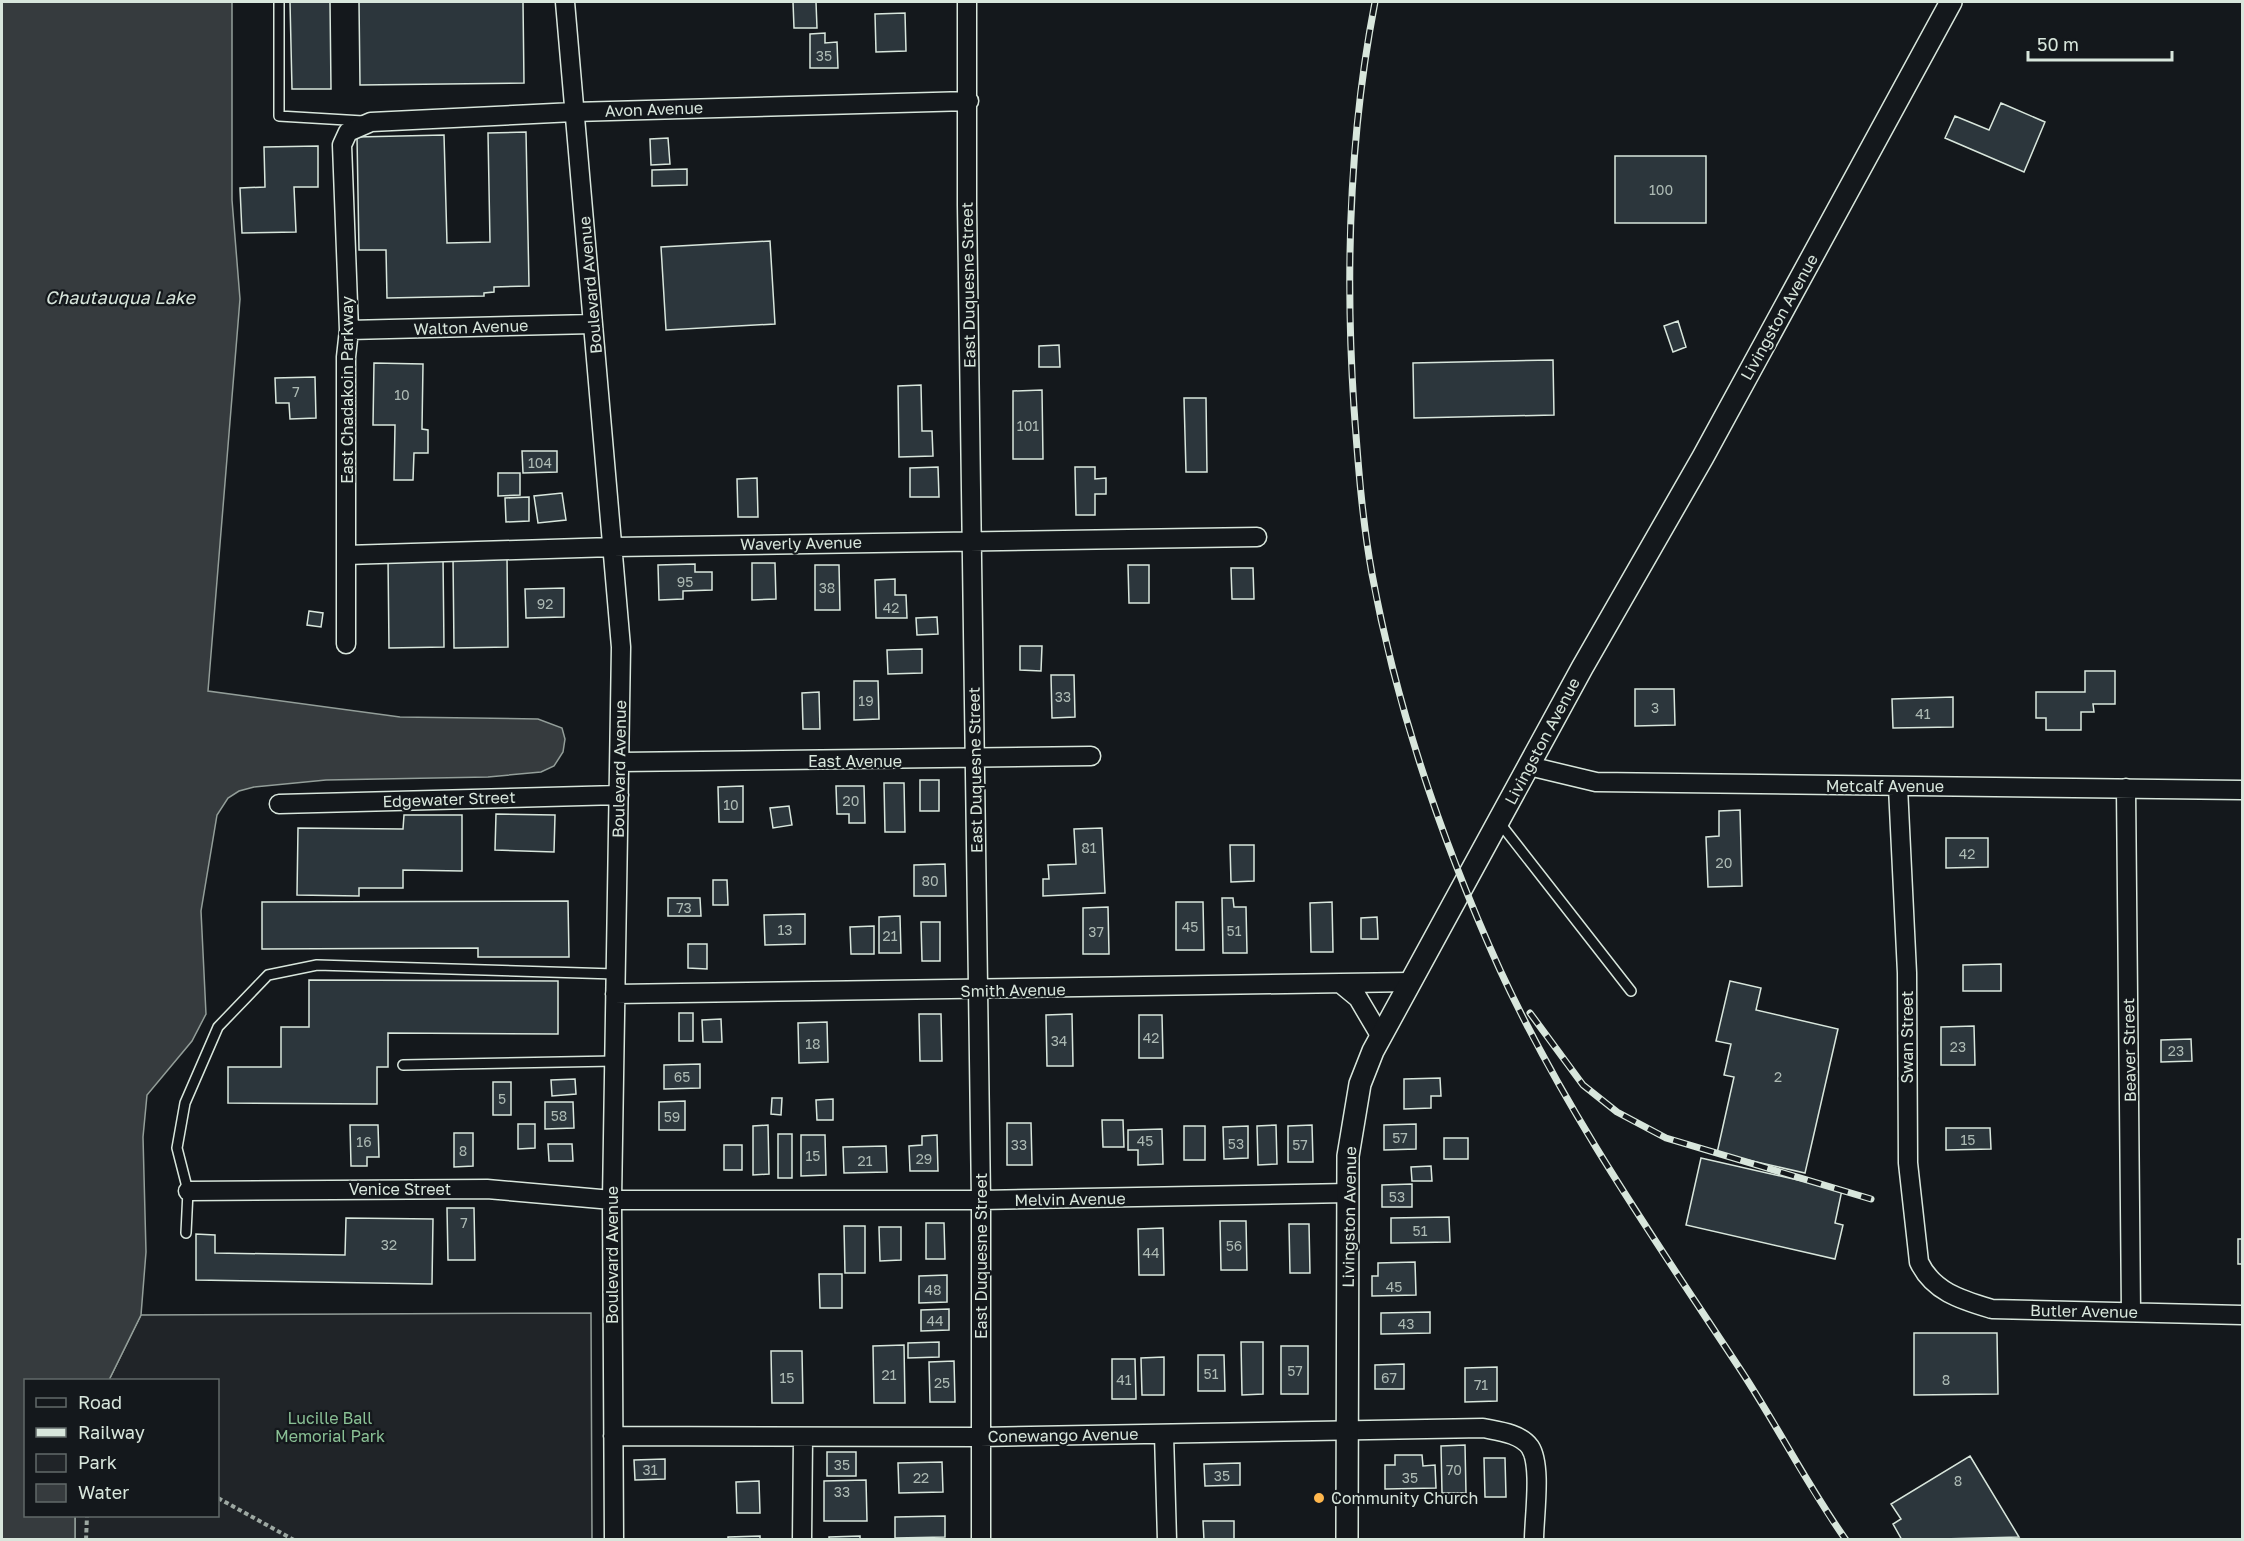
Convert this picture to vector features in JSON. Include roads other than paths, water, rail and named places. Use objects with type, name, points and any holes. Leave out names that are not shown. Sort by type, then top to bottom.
[{"type":"street","name":"Boulevard Avenue","points":[[564,2],[621,647],[612,1200],[614,1539]]},
{"type":"street","name":"East Duquesne Street","points":[[968,2],[967,204],[981,1200],[981,1539]]},
{"type":"street","name":"Livingston Avenue","points":[[1347,1539],[1348,1156],[1360,1084],[1381,1037],[1581,668],[1703,457],[1951,2]]},
{"type":"street","name":"Avon Avenue","points":[[346,137],[348,132],[356,126],[371,122],[574,112],[969,101]]},
{"type":"street","name":"East Chadakoin Parkway","points":[[346,137],[342,146],[349,330],[346,644]]},
{"type":"street","name":"Walton Avenue","points":[[349,330],[593,324]]},
{"type":"street","name":"Waverly Avenue","points":[[346,555],[613,547],[1257,537]]},
{"type":"street","name":"East Avenue","points":[[620,762],[1091,756]]},
{"type":"street","name":"Metcalf Avenue","points":[[1529,766],[1596,782],[2242,790]]},
{"type":"street","name":"Swan Street","points":[[1898,787],[1907,973],[1908,1163],[1919,1262],[1931,1282]]},
{"type":"street","name":"Beaver Street","points":[[2126,788],[2131,1312]]},
{"type":"street","name":"Edgewater Street","points":[[279,804],[619,795]]},
{"type":"street","name":"Smith Avenue","points":[[615,994],[979,991],[1411,982]]},
{"type":"street","points":[[1341,984],[1358,998],[1381,1037]]},
{"type":"street","name":"Venice Street","points":[[188,1191],[487,1189],[612,1200]]},
{"type":"street","name":"Melvin Avenue","points":[[612,1200],[981,1200],[1348,1193]]},
{"type":"street","name":"Butler Avenue","points":[[1931,1282],[1958,1299],[1992,1309],[2242,1316]]},
{"type":"street","name":"Conewango Avenue","points":[[613,1436],[980,1437],[1483,1428],[1512,1435],[1530,1447],[1536,1468],[1534,1539]]},
{"type":"street","points":[[1164,1434],[1167,1539]]},
{"type":"street","points":[[802,1539],[803,1438]]},
{"type":"lane","points":[[279,2],[279,116],[371,122]]},
{"type":"lane","points":[[1499,822],[1631,991]]},
{"type":"lane","points":[[186,1233],[188,1191],[177,1148],[185,1103],[218,1027],[268,975],[317,965],[615,974]]},
{"type":"lane","points":[[403,1065],[614,1061]]},
{"type":"water","name":"Chautauqua Lake","points":[[2,2],[232,2],[232,200],[240,299],[208,691],[400,717],[538,719],[562,728],[565,739],[563,752],[554,766],[541,772],[488,777],[326,780],[254,787],[239,791],[228,798],[217,815],[201,911],[206,1014],[192,1041],[147,1095],[143,1137],[146,1252],[141,1315],[109,1379],[24,1379],[24,1517],[75,1517],[75,1540],[2,1539]]},
{"type":"railway","points":[[1375,2],[1359,103],[1351,204],[1351,357],[1363,512],[1372,574],[1382,625],[1408,726],[1459,874],[1525,1022],[1612,1174],[1754,1390],[1818,1498],[1846,1540]]},
{"type":"railway","points":[[1530,1013],[1583,1085],[1617,1112],[1666,1138],[1871,1199]]},
{"type":"place","name":"Community Church","points":[[1319,1498]]},
{"type":"park label","name":"Lucille Ball Memorial Park","points":[[330,1427]]}]
